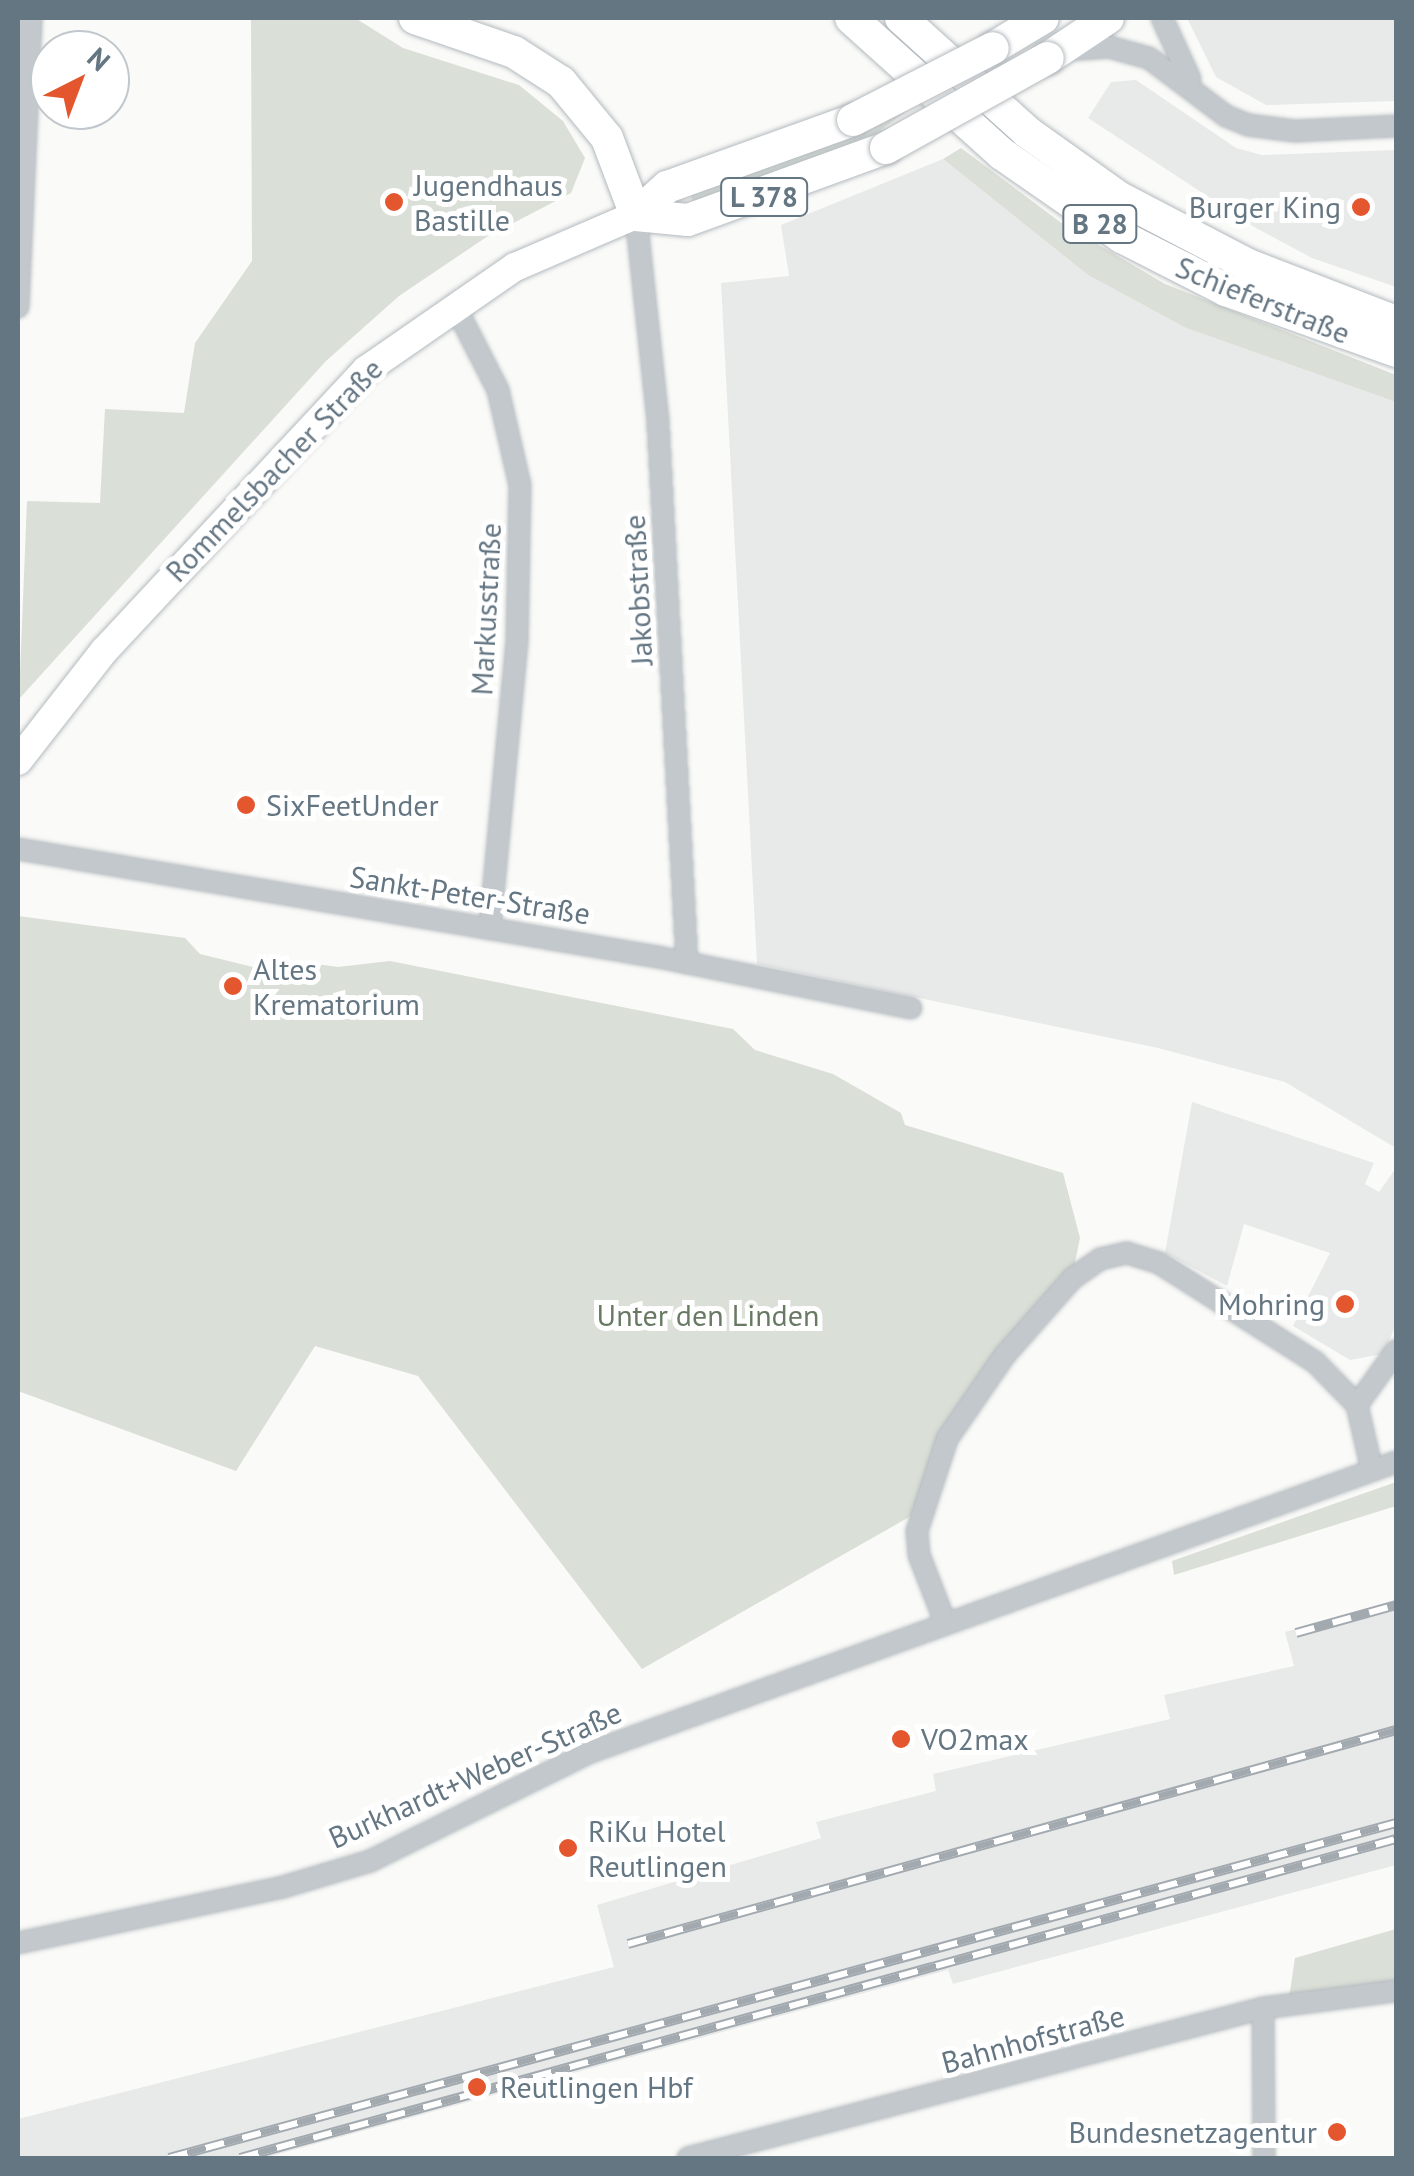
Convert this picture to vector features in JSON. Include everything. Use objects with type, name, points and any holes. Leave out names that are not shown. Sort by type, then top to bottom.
[{"type":"main road","points":[[415,18],[514,52],[561,82],[607,138],[636,215]]},
{"type":"main road","name":"Schieferstraße","points":[[851,18],[979,135],[1097,222],[1226,290],[1396,352]]},
{"type":"main road","name":"Schieferstraße","points":[[904,18],[1027,132],[1143,212],[1275,277],[1396,322]]},
{"type":"main road","name":"Rommelsbacher Straße","points":[[18,762],[104,651],[341,393],[454,304],[548,250],[636,215],[667,187],[853,120],[1043,18]]},
{"type":"main road","name":"Rommelsbacher Straße","points":[[636,215],[688,220],[886,148],[1055,54],[1108,18]]},
{"type":"street","points":[[18,307],[30,18]]},
{"type":"street","points":[[1162,18],[1199,93]]},
{"type":"street","points":[[1055,54],[1136,52],[1199,93],[1226,116],[1268,129],[1396,126]]},
{"type":"street","name":"Jakobstraße","points":[[636,215],[658,422],[686,963]]},
{"type":"street","name":"Markusstraße","points":[[454,304],[498,390],[514,448],[521,531],[514,680],[490,928]]},
{"type":"street","name":"Sankt-Peter-Straße","points":[[18,848],[686,963],[910,1008]]},
{"type":"street","points":[[946,1622],[919,1555],[923,1502],[964,1410],[1073,1278],[1100,1259],[1144,1256],[1315,1362],[1356,1405],[1372,1470]]},
{"type":"street","points":[[1356,1405],[1396,1352]]},
{"type":"street","name":"Burkhardt+Weber-Straße","points":[[18,1943],[283,1887],[370,1861],[591,1752],[1396,1462]]},
{"type":"street","name":"Bahnhofstraße","points":[[688,2158],[734,2152],[1264,2008],[1396,1991]]},
{"type":"street","points":[[1264,2008],[1264,2158]]},
{"type":"shaded area","points":[[1187,18],[1396,18],[1396,101],[1266,105],[1216,77]]},
{"type":"shaded area","points":[[1136,80],[1236,148],[1262,155],[1396,150],[1396,287],[1312,258],[1256,228],[1088,118],[1111,82]]},
{"type":"shaded area","points":[[943,159],[1088,275],[1186,328],[1396,402],[1396,1148],[1285,1082],[1158,1048],[757,964],[721,283],[789,276],[781,225]]},
{"type":"shaded area","name":"Mohring","points":[[1192,1102],[1374,1163],[1365,1184],[1379,1192],[1396,1168],[1396,1325],[1383,1354],[1350,1360],[1293,1326],[1330,1253],[1244,1224],[1227,1286],[1165,1253]]},
{"type":"shaded area","points":[[1396,1600],[1396,1865],[953,1984],[948,1970],[264,2158],[18,2158],[18,2119],[614,1967],[597,1905],[821,1838],[816,1822],[936,1791],[933,1774],[1170,1719],[1164,1695],[1294,1666],[1285,1632]]},
{"type":"green space","points":[[251,18],[355,18],[403,48],[519,85],[563,121],[585,158],[571,193],[488,236],[399,296],[326,361],[19,699],[27,501],[100,503],[105,409],[184,413],[195,343],[252,261]]},
{"type":"green space","points":[[906,112],[860,144],[694,205],[689,191]]},
{"type":"green space","points":[[961,148],[1060,222],[1165,284],[1396,375],[1396,402],[1186,328],[1088,275],[943,159]]},
{"type":"green space","name":"Unter den Linden","points":[[18,916],[185,938],[200,954],[253,967],[278,981],[284,960],[293,963],[291,973],[302,962],[338,967],[390,961],[733,1029],[755,1050],[833,1074],[901,1113],[905,1125],[1063,1173],[1080,1238],[1072,1277],[1003,1354],[911,1516],[642,1669],[418,1376],[315,1346],[236,1471],[18,1391]]},
{"type":"green space","points":[[1396,1482],[1396,1506],[1174,1575],[1172,1561]]},
{"type":"green space","points":[[1396,1929],[1396,1986],[1289,1998],[1295,1958]]},
{"type":"railway","points":[[1296,1633],[1396,1605]]},
{"type":"railway","points":[[628,1944],[1396,1730]]},
{"type":"railway","points":[[169,2158],[1396,1823]]},
{"type":"railway","points":[[240,2158],[1396,1839]]},
{"type":"place","name":"Jugendhaus Bastille","points":[[394,202]]},
{"type":"place","name":"Burger King","points":[[1361,207]]},
{"type":"place","name":"SixFeetUnder","points":[[246,805]]},
{"type":"place","name":"Altes Krematorium","points":[[233,986]]},
{"type":"place","name":"Mohring","points":[[1345,1304]]},
{"type":"place","name":"VO2max","points":[[901,1739]]},
{"type":"place","name":"RiKu Hotel Reutlingen","points":[[568,1848]]},
{"type":"place","name":"Reutlingen Hbf","points":[[477,2087]]},
{"type":"place","name":"Bundesnetzagentur","points":[[1337,2132]]}]
